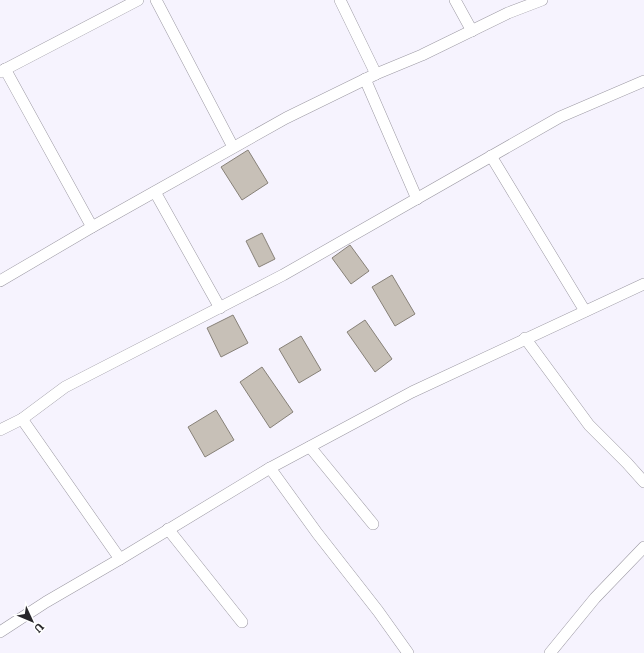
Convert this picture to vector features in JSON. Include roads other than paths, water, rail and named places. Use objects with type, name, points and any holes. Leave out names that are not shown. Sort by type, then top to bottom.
[{"type":"street","points":[[92,227],[3,70],[138,0]]},
{"type":"street","points":[[156,0],[233,147]]},
{"type":"street","points":[[340,0],[376,74]]},
{"type":"street","points":[[456,0],[472,31]]},
{"type":"street","points":[[0,281],[92,227],[286,118],[376,74],[422,55],[508,14],[542,0]]},
{"type":"street","points":[[366,79],[417,199]]},
{"type":"street","points":[[0,430],[22,418],[65,387],[283,276],[560,117],[644,81]]},
{"type":"street","points":[[491,156],[585,311]]},
{"type":"street","points":[[155,192],[220,308]]},
{"type":"street","points":[[0,632],[46,602],[270,468],[412,392],[525,338],[644,284]]},
{"type":"street","points":[[525,338],[589,425],[644,482]]},
{"type":"street","points":[[22,418],[120,559]]},
{"type":"street","points":[[310,447],[373,524]]},
{"type":"street","points":[[270,468],[408,653]]},
{"type":"street","points":[[168,529],[242,622]]},
{"type":"street","points":[[550,653],[596,598],[644,547]]},
{"type":"street","points":[[633,558],[644,563]]}]
